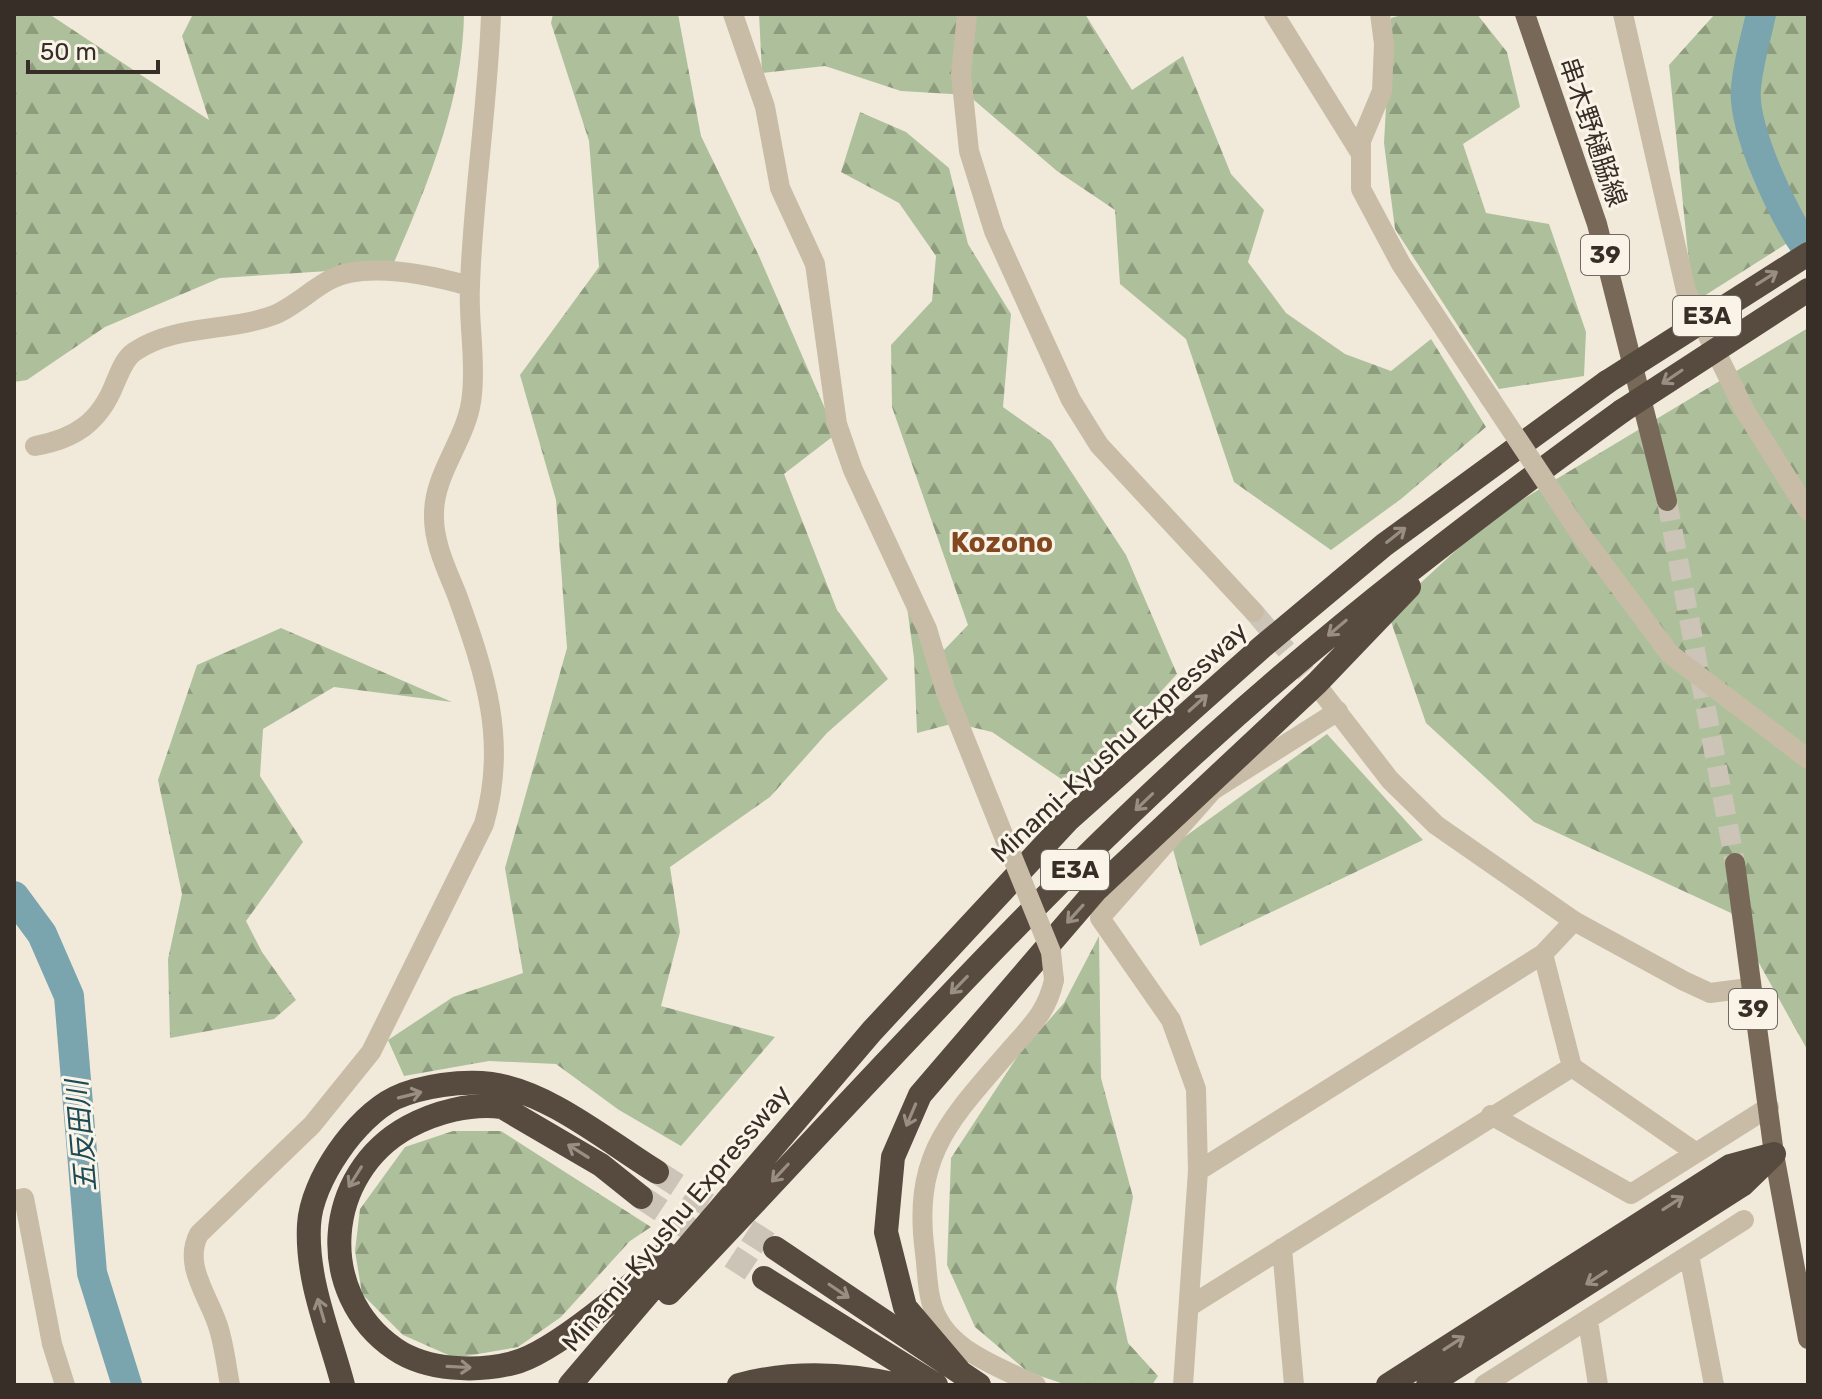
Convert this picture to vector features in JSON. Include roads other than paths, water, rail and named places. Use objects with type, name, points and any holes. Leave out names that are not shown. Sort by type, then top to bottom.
[{"type":"highway","name":"Minami-Kyushu Expressway","points":[[570,1385],[952,942],[1068,820],[1285,628],[1448,495],[1607,382],[1808,254]]},
{"type":"highway","name":"Minami-Kyushu Expressway","points":[[579,1385],[859,1087],[1194,754],[1283,673],[1468,524],[1622,411],[1808,290]]},
{"type":"highway","points":[[970,1379],[905,1307],[886,1232],[893,1157],[920,1095],[1096,890],[1317,683],[1468,524]]},
{"type":"highway","points":[[641,1197],[601,1165],[502,1107],[487,1105],[427,1117],[371,1152],[348,1189],[338,1231],[349,1291],[373,1331],[397,1351],[422,1361],[459,1369],[515,1363],[554,1341],[608,1304],[700,1218],[843,1051],[952,942]]},
{"type":"highway","points":[[343,1385],[311,1268],[309,1222],[323,1174],[356,1128],[395,1098],[455,1084],[493,1084],[575,1117],[657,1172]]},
{"type":"highway","points":[[1388,1385],[1730,1166],[1774,1154]]},
{"type":"highway","points":[[1428,1385],[1742,1185],[1774,1154]]},
{"type":"highway","points":[[775,1248],[970,1379]]},
{"type":"highway","points":[[764,1278],[936,1385]]},
{"type":"highway","points":[[739,1385],[778,1375],[863,1377],[898,1385]]},
{"type":"main road","name":"串木野樋脇線","points":[[1525,14],[1597,224],[1667,501]]},
{"type":"main road","name":"39","points":[[1735,863],[1749,988],[1774,1154],[1808,1339]]},
{"type":"street","points":[[230,1385],[218,1324],[197,1277],[192,1246],[199,1234],[320,1116],[371,1052],[484,824],[495,788],[494,723],[480,659],[438,545],[434,515],[438,487],[464,429],[472,396],[469,286],[489,94],[491,14]]},
{"type":"street","points":[[733,14],[765,107],[780,188],[815,264],[837,424],[853,470],[927,629],[946,692],[1051,952],[1054,980],[1048,1006],[942,1136],[929,1159],[920,1213],[931,1304],[945,1333],[973,1354],[1036,1385]]},
{"type":"street","points":[[967,14],[961,74],[969,151],[994,231],[1071,400],[1099,445],[1254,612]]},
{"type":"street","points":[[1274,14],[1361,154]]},
{"type":"street","points":[[1380,14],[1384,44],[1382,91],[1361,141],[1361,189],[1401,264],[1579,532],[1670,654],[1808,759]]},
{"type":"street","points":[[1623,14],[1686,291],[1745,411],[1808,511]]},
{"type":"street","points":[[35,446],[63,441],[89,426],[108,402],[121,368],[132,353],[165,336],[239,326],[277,314],[346,273],[377,272],[444,279],[469,286]]},
{"type":"street","points":[[1322,692],[1390,780],[1436,825],[1574,921],[1710,993],[1749,988]]},
{"type":"street","points":[[1183,1385],[1198,1171],[1196,1089],[1171,1020],[1100,918],[1213,790],[1338,711]]},
{"type":"street","points":[[1198,1171],[1543,954],[1574,921]]},
{"type":"street","points":[[1543,954],[1572,1067],[1695,1152]]},
{"type":"street","points":[[1190,1306],[1572,1067]]},
{"type":"street","points":[[1491,1115],[1631,1194],[1769,1107]]},
{"type":"street","points":[[14,1200],[24,1198],[52,1344],[65,1385]]},
{"type":"street","points":[[1484,1385],[1744,1220]]},
{"type":"street","points":[[1282,1248],[1294,1385]]},
{"type":"street","points":[[1689,1255],[1714,1385]]},
{"type":"street","points":[[1588,1321],[1598,1385]]},
{"type":"waterway","points":[[1761,14],[1746,88],[1751,126],[1766,172],[1808,250]]},
{"type":"waterway","name":"五反田川","points":[[14,896],[42,934],[69,996],[92,1273],[127,1385]]},
{"type":"tunnel","points":[[1667,501],[1735,863]]},
{"type":"tunnel","points":[[1254,612],[1322,692]]},
{"type":"tunnel","points":[[657,1172],[775,1248]]},
{"type":"tunnel","points":[[641,1197],[764,1278]]},
{"type":"district","name":"Kozono","points":[[1002,542]]}]
